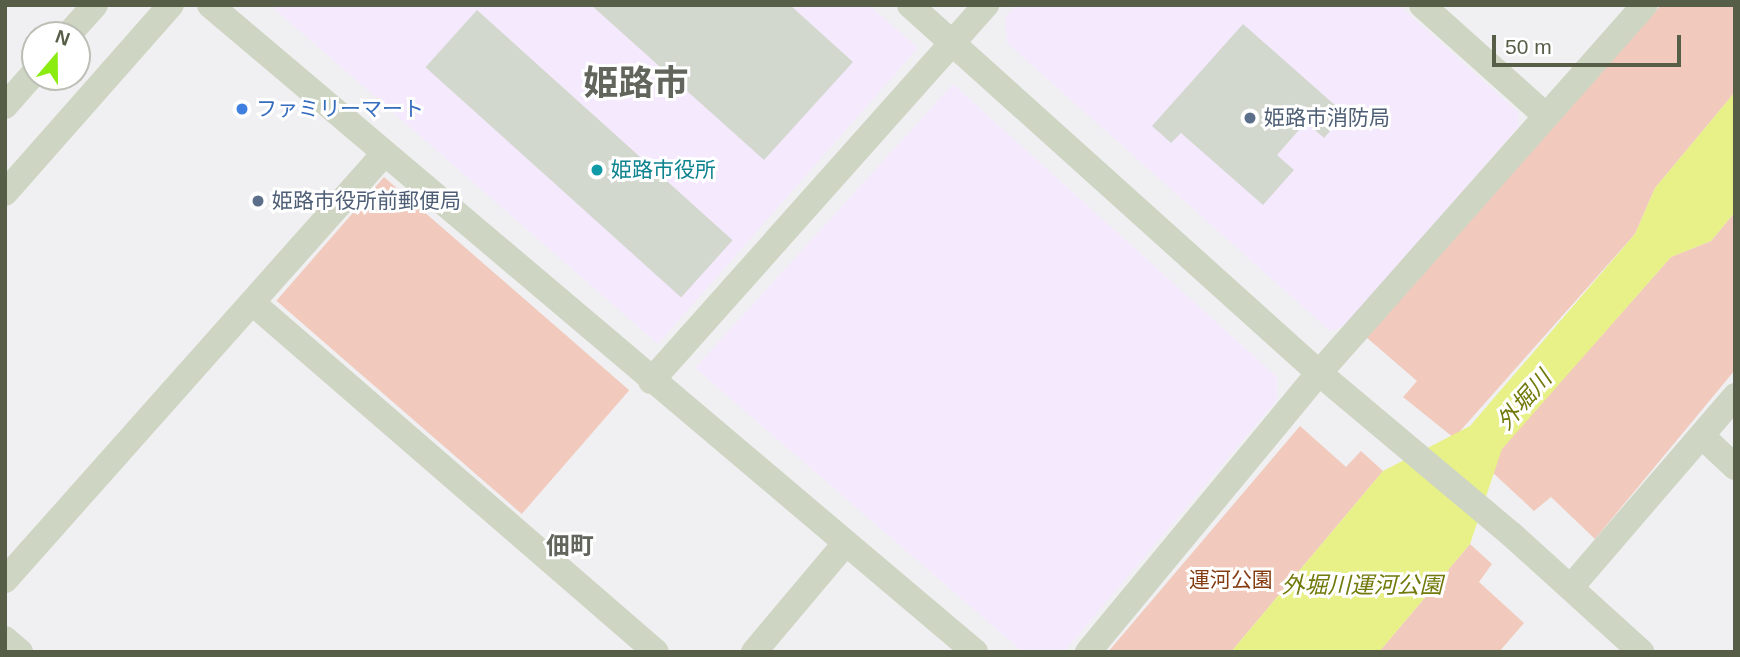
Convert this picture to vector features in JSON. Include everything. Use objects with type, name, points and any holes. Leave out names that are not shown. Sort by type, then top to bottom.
[{"type":"street","points":[[81,21],[95,5]]},
{"type":"street","points":[[5,192],[171,5]]},
{"type":"street","points":[[209,5],[844,545],[975,652]]},
{"type":"street","points":[[910,5],[1319,373],[1511,534],[1641,652]]},
{"type":"street","points":[[651,380],[986,5]]},
{"type":"street","points":[[1422,5],[1546,116]]},
{"type":"street","points":[[1088,652],[1319,373],[1645,5]]},
{"type":"street","points":[[5,106],[21,88]]},
{"type":"street","points":[[5,580],[255,305],[383,155]]},
{"type":"street","points":[[255,305],[656,652]]},
{"type":"street","points":[[1571,587],[1703,437],[1735,396]]},
{"type":"street","points":[[1703,437],[1735,467]]},
{"type":"street","points":[[754,652],[844,545]]},
{"type":"street","points":[[5,639],[20,652]]},
{"type":"shaded area","points":[[270,5],[869,5],[918,48],[658,344]]},
{"type":"shaded area","points":[[1016,5],[1399,5],[1518,112],[1519,126],[1345,326],[1330,331],[1007,43],[1005,17]]},
{"type":"shaded area","points":[[953,84],[1277,377],[1277,400],[1064,652],[1023,652],[695,368]]},
{"type":"green space","points":[[1661,5],[1735,5],[1735,92],[1655,188],[1635,234],[1454,438],[1403,397],[1417,381],[1366,337]]},
{"type":"green space","points":[[384,177],[629,390],[522,514],[276,301]]},
{"type":"green space","points":[[1735,212],[1735,370],[1595,539],[1551,497],[1534,511],[1492,472],[1501,449],[1671,257],[1711,241]]},
{"type":"green space","name":"運河公園","points":[[1300,426],[1346,467],[1361,451],[1383,471],[1231,652],[1108,652]]},
{"type":"green space","points":[[1470,544],[1492,564],[1479,582],[1524,623],[1499,652],[1379,652]]},
{"type":"water","name":"外堀川運河公園","points":[[1735,92],[1735,212],[1711,241],[1671,257],[1502,449],[1470,544],[1379,652],[1231,652],[1383,471],[1470,426],[1635,234],[1655,188]]},
{"type":"building","name":"姫路市役所","points":[[591,5],[790,5],[853,62],[764,160]]},
{"type":"building","name":"姫路市役所","points":[[477,10],[733,240],[681,297],[425,67]]},
{"type":"building","name":"姫路市消防局","points":[[1243,24],[1345,114],[1324,138],[1306,122],[1277,155],[1294,170],[1263,205],[1181,133],[1171,143],[1152,126]]},
{"type":"place","name":"ファミリーマート","points":[[242,109]]},
{"type":"place","name":"姫路市消防局","points":[[1250,118]]},
{"type":"place","name":"姫路市役所","points":[[597,170]]},
{"type":"place","name":"姫路市役所前郵便局","points":[[258,201]]},
{"type":"district","name":"姫路市","points":[[636,83]]},
{"type":"district","name":"佃町","points":[[570,546]]},
{"type":"water label","name":"外堀川","points":[[1524,400]]}]
